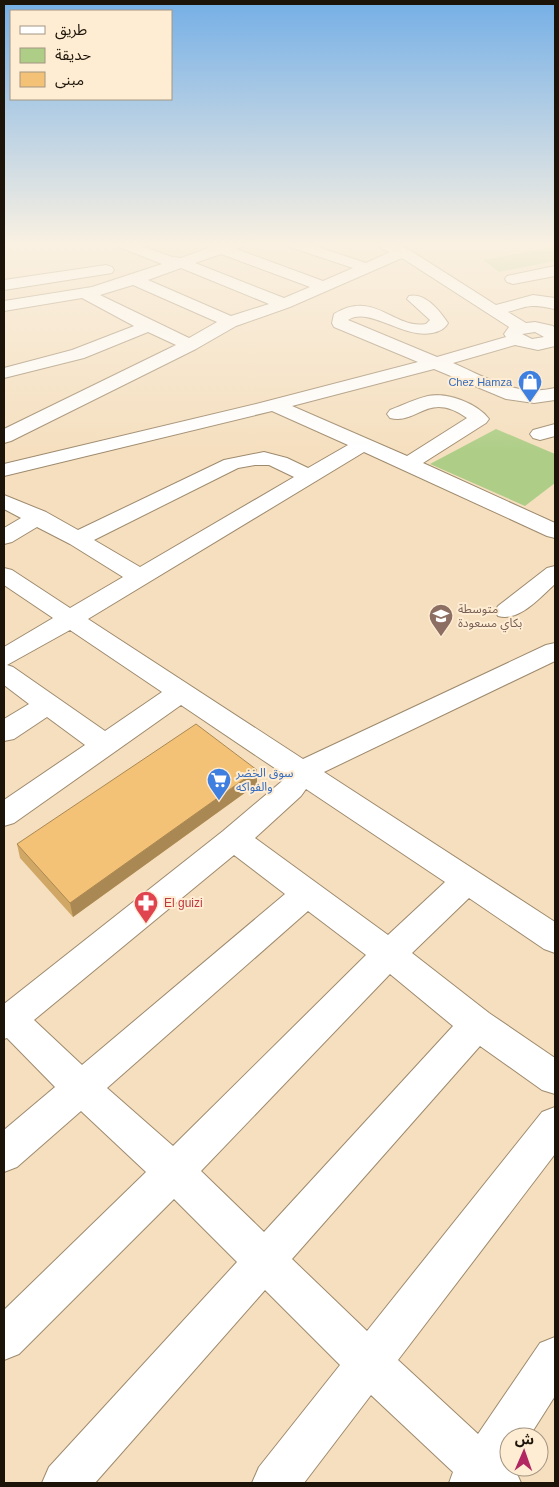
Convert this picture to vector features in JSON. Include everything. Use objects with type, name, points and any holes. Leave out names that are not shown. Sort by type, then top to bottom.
[{"type":"street","points":[[124,313],[190,345]]},
{"type":"street","points":[[210,313],[230,322]]},
{"type":"street","points":[[4,437],[190,345],[230,322],[256,313]]},
{"type":"street","points":[[350,313],[340,318],[340,323],[513,395],[534,397],[555,394]]},
{"type":"street","points":[[371,313],[412,329],[434,328],[440,323],[432,313]]},
{"type":"street","points":[[497,313],[520,334],[527,343],[551,337]]},
{"type":"street","points":[[4,373],[78,354],[148,326]]},
{"type":"street","points":[[4,470],[276,406],[435,364],[520,334]]},
{"type":"street","points":[[4,354],[26,366]]},
{"type":"street","points":[[397,414],[430,401],[439,401],[472,411],[478,415],[479,419],[408,464]]},
{"type":"street","points":[[276,406],[555,532]]},
{"type":"street","points":[[4,658],[362,445]]},
{"type":"street","points":[[78,539],[231,464],[254,458],[273,458],[310,477]]},
{"type":"street","points":[[4,501],[78,539],[139,577]]},
{"type":"street","points":[[4,537],[38,517]]},
{"type":"street","points":[[507,611],[555,574]]},
{"type":"street","points":[[4,575],[181,692],[303,781],[468,880],[555,939]]},
{"type":"street","points":[[555,651],[303,781],[7,1022],[174,1172],[266,1260],[484,1478],[555,1358]]},
{"type":"street","points":[[303,781],[468,710],[555,667]]},
{"type":"street","points":[[4,673],[46,705],[105,745]]},
{"type":"street","points":[[4,815],[181,692]]},
{"type":"street","points":[[4,732],[46,705]]},
{"type":"street","points":[[234,839],[389,954],[478,1024],[555,1078]]},
{"type":"street","points":[[4,1339],[174,1172],[389,954],[468,880]]},
{"type":"street","points":[[4,1154],[307,894]]},
{"type":"street","points":[[65,1483],[478,1024]]},
{"type":"street","points":[[276,1483],[555,1125]]},
{"type":"green space","points":[[496,429],[555,454],[555,483],[525,506],[430,464]]},
{"type":"building","points":[[196,724],[257,770],[70,903],[17,844]]},
{"type":"place","name":"Chez Hamza","points":[[530,403]]},
{"type":"place","name":"متوسطة بكاي مسعودة","points":[[441,637]]},
{"type":"place","name":"سوق الخضر والفواكه","points":[[219,801]]},
{"type":"place","name":"El guizi","points":[[146,924]]}]
